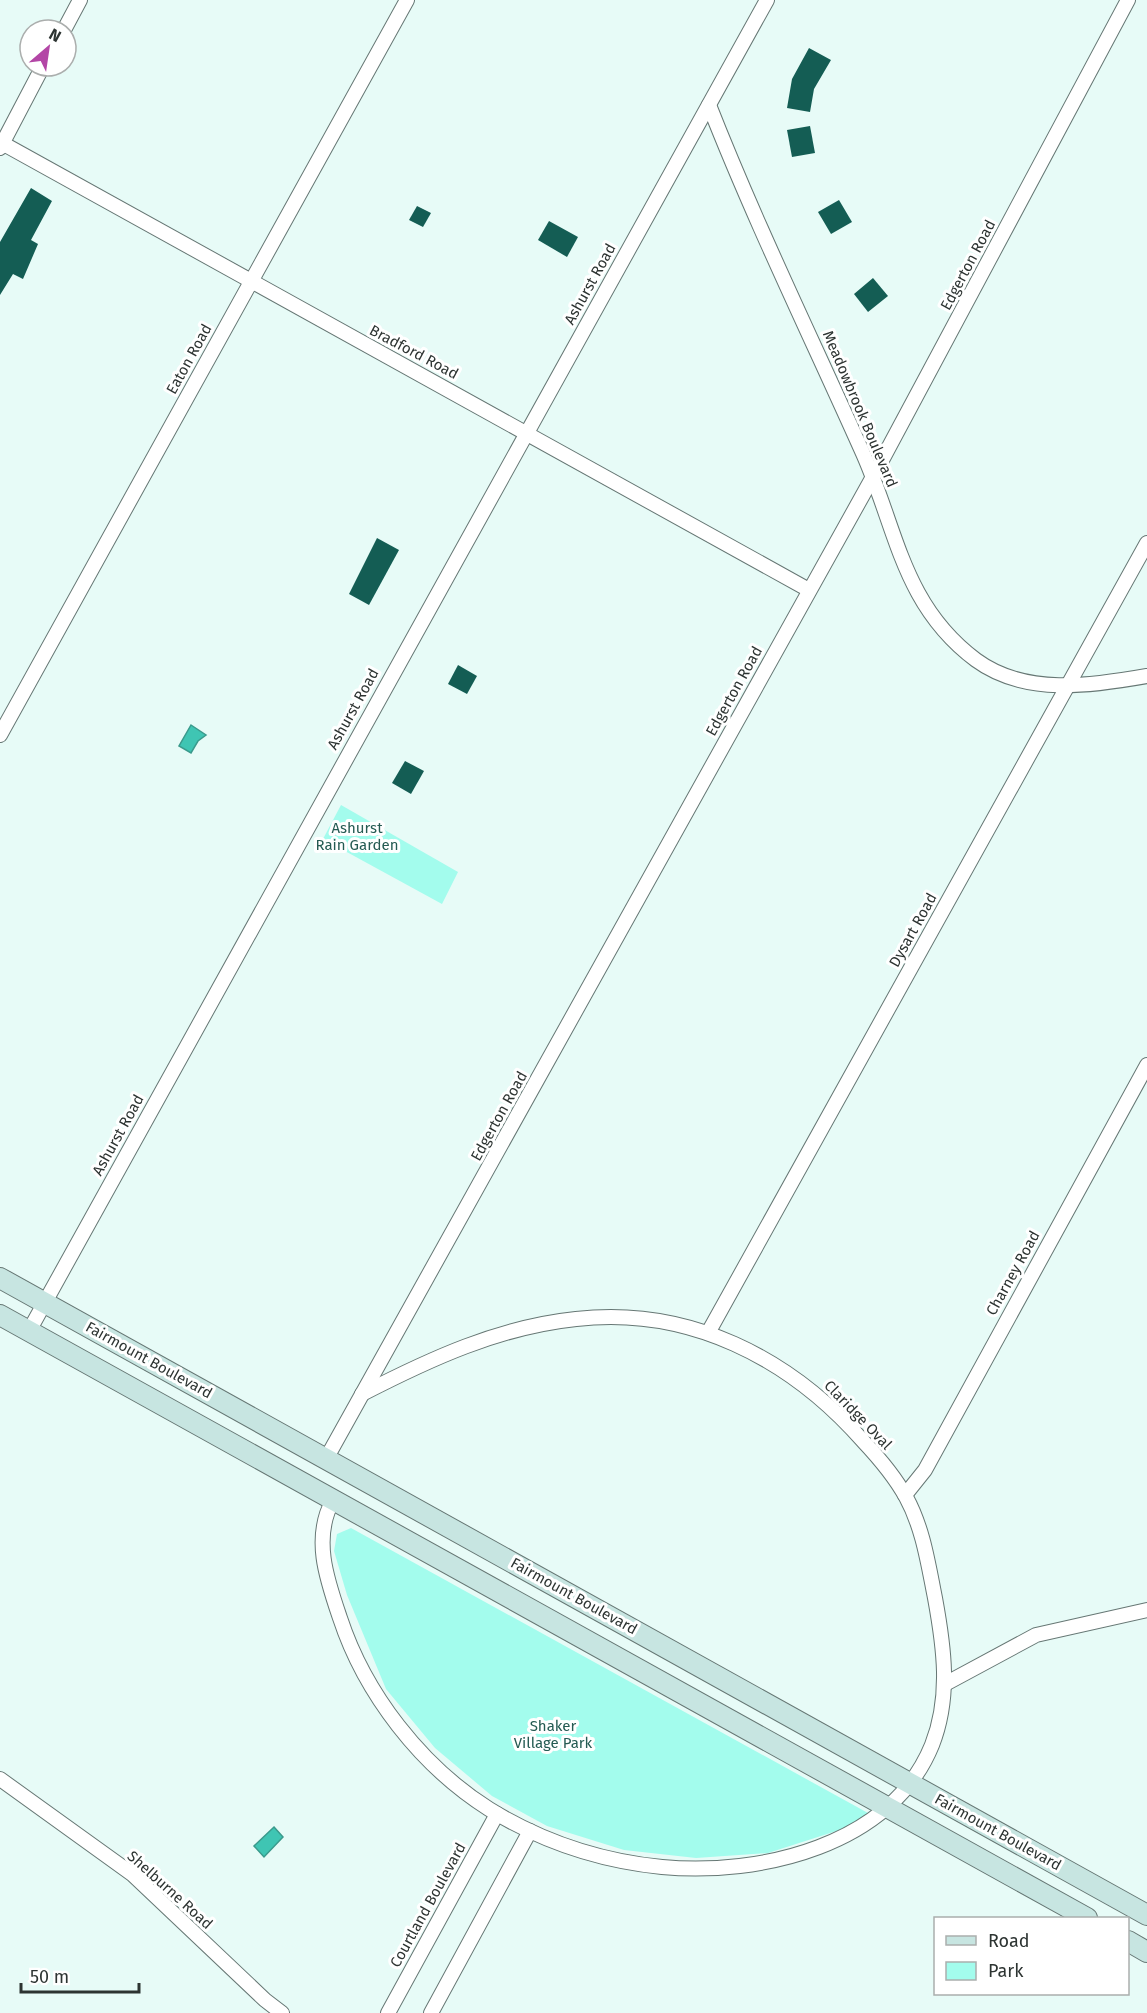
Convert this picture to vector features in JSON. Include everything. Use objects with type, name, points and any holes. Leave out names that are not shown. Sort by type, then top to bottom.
[{"type":"main road","name":"Fairmount Boulevard","points":[[0,1278],[1147,1915]]},
{"type":"main road","points":[[0,1315],[1085,1917]]},
{"type":"main road","points":[[1129,1942],[1147,1952]]},
{"type":"street","points":[[70,18],[80,0]]},
{"type":"street","name":"Eaton Road","points":[[0,735],[407,0]]},
{"type":"street","points":[[709,105],[767,0]]},
{"type":"street","name":"Edgerton Road","points":[[362,1394],[873,475],[1128,0]]},
{"type":"street","points":[[1,146],[37,78]]},
{"type":"street","name":"Ashurst Road","points":[[28,1330],[709,105]]},
{"type":"street","name":"Meadowbrook Boulevard","points":[[709,105],[746,197],[873,475],[909,579],[941,627],[978,661],[998,672],[1042,685],[1106,683],[1147,676]]},
{"type":"street","name":"Bradford Road","points":[[1,146],[526,432],[809,590]]},
{"type":"street","name":"Dysart Road","points":[[708,1333],[1147,543]]},
{"type":"street","name":"Charney Road","points":[[905,1495],[925,1470],[1147,1065]]},
{"type":"street","name":"Claridge Oval","points":[[333,1500],[323,1525],[324,1562],[342,1625],[367,1678],[386,1710],[416,1746],[455,1783],[497,1814],[530,1831],[570,1847],[616,1860],[661,1867],[716,1868],[779,1859],[818,1847],[856,1829],[888,1808],[925,1758],[935,1737],[945,1684],[940,1626],[922,1536],[905,1495],[873,1452],[816,1392],[770,1361],[708,1333],[674,1325],[619,1318],[581,1318],[544,1323],[505,1333],[447,1353],[362,1394]]},
{"type":"street","points":[[326,1459],[362,1394]]},
{"type":"street","points":[[945,1684],[1036,1635],[1147,1610]]},
{"type":"street","name":"Shelburne Road","points":[[0,1779],[132,1875],[264,2000],[282,2013]]},
{"type":"street","name":"Courtland Boulevard","points":[[388,2013],[497,1814]]},
{"type":"street","points":[[431,2013],[530,1831]]},
{"type":"green space","name":"Ashurst Rain Garden","points":[[341,805],[458,872],[442,904],[323,839]]},
{"type":"green space","name":"Shaker Village Park","points":[[351,1528],[877,1818],[768,1853],[696,1858],[624,1850],[547,1826],[492,1796],[435,1748],[386,1689],[347,1595],[334,1551],[337,1534]]},
{"type":"shaded area","points":[[191,725],[206,735],[198,741],[191,753],[179,746]]},
{"type":"shaded area","points":[[274,1827],[283,1837],[264,1857],[254,1846]]},
{"type":"building","points":[[809,48],[831,60],[814,89],[810,112],[787,108],[792,79]]},
{"type":"building","points":[[810,126],[815,153],[792,157],[787,130]]},
{"type":"building","points":[[31,188],[52,201],[31,240],[38,244],[23,279],[13,274],[0,295],[0,242]]},
{"type":"building","points":[[839,200],[852,222],[831,234],[818,212]]},
{"type":"building","points":[[417,206],[431,213],[423,227],[409,220]]},
{"type":"building","points":[[549,221],[578,237],[567,257],[538,240]]},
{"type":"building","points":[[873,278],[888,296],[868,312],[854,294]]},
{"type":"building","points":[[377,538],[399,550],[369,605],[349,594]]},
{"type":"building","points":[[458,665],[477,676],[467,694],[448,684]]},
{"type":"building","points":[[405,761],[424,771],[411,794],[392,783]]}]
